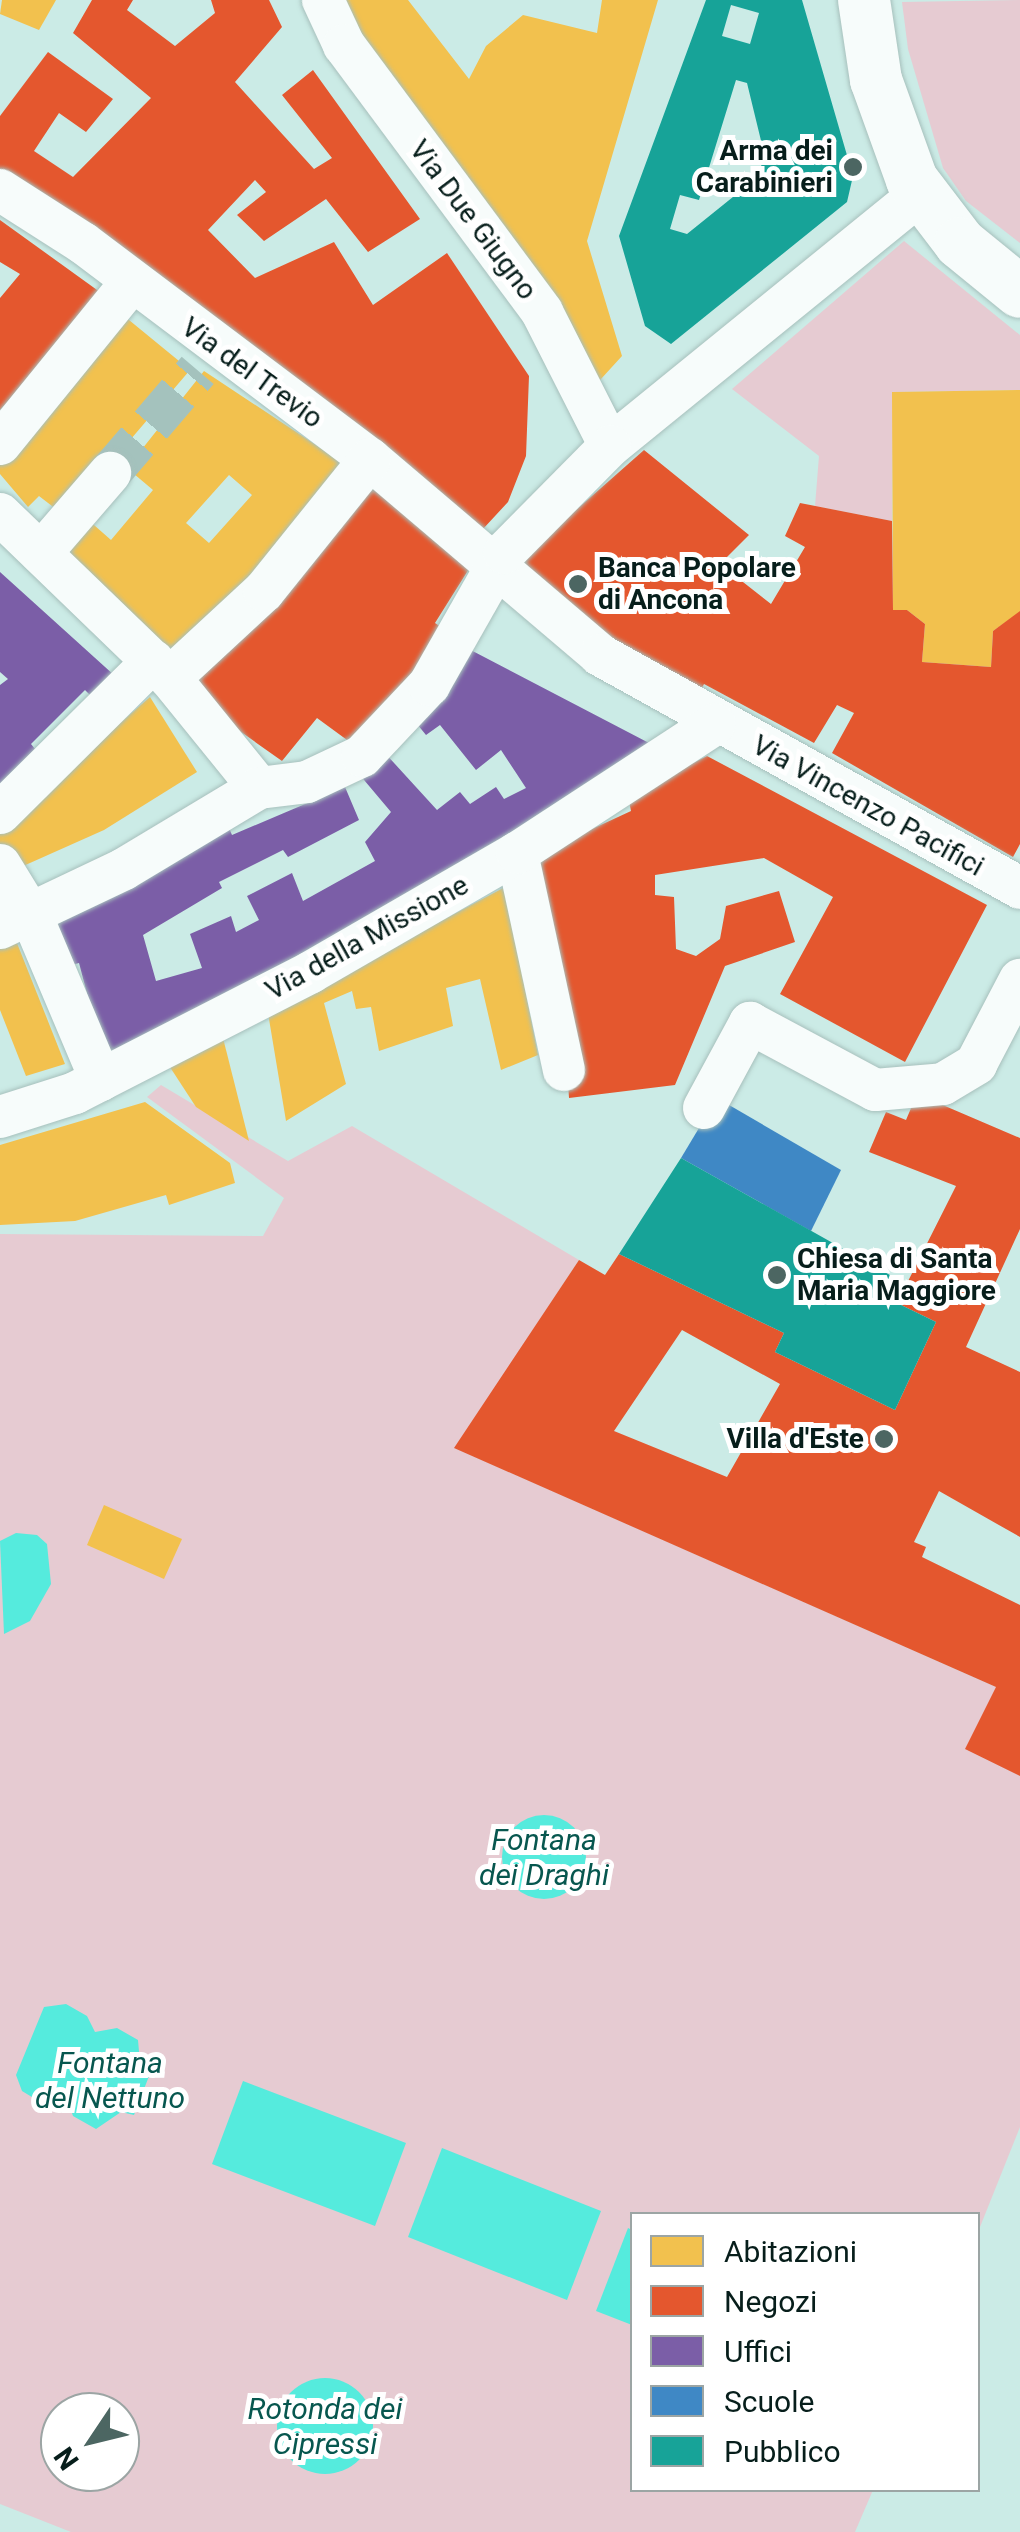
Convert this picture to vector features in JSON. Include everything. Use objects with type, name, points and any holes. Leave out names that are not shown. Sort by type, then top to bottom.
[{"type":"main road","points":[[864,0],[886,116],[920,194],[960,244],[1020,292]]},
{"type":"street","name":"Via Due Giugno","points":[[323,0],[356,60],[542,312],[610,446]]},
{"type":"street","name":"Via del Trevio","points":[[0,190],[131,282],[208,359],[370,459],[494,568]]},
{"type":"street","points":[[16,922],[260,788],[307,782],[374,746],[435,676],[494,568],[610,446],[920,194]]},
{"type":"street","points":[[0,444],[131,282]]},
{"type":"street","points":[[0,813],[161,670],[264,591],[370,459]]},
{"type":"street","points":[[41,553],[110,473]]},
{"type":"street","points":[[0,514],[161,670],[260,788]]},
{"type":"street","name":"Via Vincenzo Pacifici","points":[[494,568],[600,655],[716,724],[1020,888]]},
{"type":"street","name":"Via della Missione","points":[[0,1117],[101,1080],[311,972],[517,853],[716,724]]},
{"type":"street","points":[[517,853],[564,1070]]},
{"type":"street","points":[[0,865],[16,922],[101,1080]]},
{"type":"street","points":[[704,1108],[750,1023],[874,1090],[943,1084],[976,1064],[1020,980]]},
{"type":"shaded area","points":[[1020,0],[1020,243],[966,201],[943,168],[908,49],[902,2]]},
{"type":"shaded area","points":[[904,241],[1020,335],[1020,390],[893,392],[892,521],[815,506],[819,456],[732,389]]},
{"type":"shaded area","points":[[161,1085],[288,1161],[352,1126],[579,1260],[455,1448],[996,1687],[1020,1776],[1020,2127],[980,2227],[980,2212],[630,2212],[630,2492],[872,2492],[855,2532],[71,2532],[0,2504],[0,1234],[263,1236],[284,1198],[147,1097]]},
{"type":"water","points":[[16,1533],[37,1535],[47,1544],[51,1584],[30,1621],[4,1634],[0,1541]]},
{"type":"water","name":"Fontana dei Draghi","points":[[536,1815],[552,1815],[568,1822],[579,1833],[586,1857],[583,1873],[574,1887],[552,1899],[536,1899],[520,1892],[509,1881],[502,1865],[502,1849],[509,1833],[520,1822]]},
{"type":"water","name":"Fontana del Nettuno","points":[[66,2004],[87,2016],[95,2032],[117,2028],[138,2040],[140,2063],[151,2071],[134,2115],[121,2112],[96,2129],[73,2116],[67,2098],[45,2105],[22,2091],[16,2075],[44,2007]]},
{"type":"water","points":[[243,2081],[406,2143],[375,2226],[212,2164]]},
{"type":"water","points":[[442,2148],[601,2211],[567,2300],[408,2237]]},
{"type":"water","points":[[628,2228],[630,2324],[596,2311]]},
{"type":"water","name":"Rotonda dei Cipressi","points":[[325,2378],[343,2382],[359,2392],[369,2408],[373,2426],[369,2444],[359,2460],[343,2470],[325,2474],[307,2470],[291,2460],[281,2444],[277,2426],[281,2408],[291,2392],[307,2382]]},
{"type":"building: Abitazioni","points":[[2,0],[56,0],[39,30],[0,14]]},
{"type":"building: Abitazioni","points":[[334,0],[408,0],[469,79],[486,46],[523,15],[597,33],[602,0],[658,0],[587,241],[622,356],[590,391]]},
{"type":"building: Abitazioni","points":[[118,311],[190,370],[65,516],[39,496],[28,507],[0,474],[0,458]]},
{"type":"building: Abitazioni","points":[[204,371],[352,469],[240,598],[168,655],[58,548],[86,518],[111,540],[153,490],[127,468]],"holes":[[[229,475],[252,495],[209,543],[186,523]]]},
{"type":"building: Abitazioni","points":[[1020,390],[1020,612],[993,631],[991,667],[922,662],[925,624],[907,610],[893,610],[892,392]]},
{"type":"building: Abitazioni","points":[[150,697],[197,772],[104,830],[12,871],[0,854],[0,828]]},
{"type":"building: Abitazioni","points":[[505,887],[538,1055],[501,1070],[480,979],[446,988],[453,1026],[379,1051],[371,1007],[356,1009],[352,991],[324,1003],[346,1084],[286,1121],[268,1013]]},
{"type":"building: Abitazioni","points":[[17,943],[65,1064],[26,1076],[0,1010],[0,949]]},
{"type":"building: Abitazioni","points":[[223,1038],[249,1141],[196,1107],[166,1061]]},
{"type":"building: Abitazioni","points":[[145,1102],[230,1163],[235,1183],[169,1205],[166,1195],[75,1221],[0,1225],[0,1145]]},
{"type":"building: Abitazioni","points":[[104,1505],[182,1539],[164,1579],[87,1545]]},
{"type":"building: Negozi","points":[[92,0],[133,0],[127,10],[175,46],[215,13],[211,0],[269,0],[282,27],[235,82],[314,169],[332,158],[282,95],[313,70],[420,219],[368,252],[326,199],[264,241],[237,215],[266,192],[255,180],[208,230],[255,278],[334,242],[373,305],[447,253],[529,376],[526,456],[508,502],[483,529],[0,176],[0,116],[48,52],[113,99],[86,132],[59,113],[34,151],[73,177],[151,98],[73,33]]},
{"type":"building: Negozi","points":[[0,220],[104,295],[0,410],[0,298],[20,274],[0,262]]},
{"type":"building: Negozi","points":[[644,450],[749,535],[720,564],[771,604],[805,547],[785,536],[800,503],[892,521],[893,610],[907,610],[925,624],[922,662],[991,667],[993,631],[1020,611],[1020,844],[1013,857],[832,753],[854,713],[837,705],[814,743],[704,684],[699,693],[618,647],[516,563]]},
{"type":"building: Negozi","points":[[366,482],[474,561],[435,623],[451,634],[358,748],[317,718],[282,761],[220,717],[187,675]]},
{"type":"building: Negozi","points":[[707,756],[987,905],[905,1062],[780,994],[833,897],[764,858],[655,875],[655,895],[674,897],[676,949],[696,956],[720,939],[726,906],[779,891],[795,942],[725,966],[675,1085],[569,1098],[563,1009],[527,859],[631,811],[628,796]]},
{"type":"building: Negozi","name":"Villa d'Este","points":[[917,1094],[1020,1138],[1020,1229],[966,1347],[1020,1372],[1020,1537],[939,1491],[914,1542],[926,1547],[922,1557],[1020,1605],[1020,1776],[965,1749],[996,1687],[454,1448],[579,1260],[605,1275],[619,1254],[784,1333],[775,1352],[895,1410],[936,1322],[897,1303],[956,1186],[869,1152],[886,1112],[906,1120]],"holes":[[[682,1330],[780,1384],[727,1477],[614,1431]]]},
{"type":"building: Uffici","points":[[0,572],[115,676],[93,698],[85,690],[31,744],[43,759],[0,801],[0,685],[8,679],[0,672]]},
{"type":"building: Uffici","points":[[463,646],[649,743],[585,795],[132,1049],[103,1055],[79,963],[68,966],[49,922],[226,821],[232,835],[345,787],[359,820],[288,857],[283,850],[219,882],[222,888],[143,935],[156,981],[202,968],[190,934],[231,916],[236,932],[259,920],[247,896],[292,873],[303,901],[375,861],[365,842],[391,812],[359,774],[384,752],[437,810],[460,792],[470,804],[496,787],[504,799],[526,788],[501,750],[476,770],[440,725],[426,735],[417,724]]},
{"type":"building: Scuole","points":[[717,1098],[841,1170],[811,1231],[681,1158]]},
{"type":"building: Pubblico","points":[[706,0],[802,0],[853,176],[847,202],[671,344],[645,326],[619,236]],"holes":[[[731,5],[759,13],[750,44],[722,36]],[[736,80],[747,83],[764,153],[759,176],[687,234],[670,229],[680,195],[699,200]]]},
{"type":"building: Pubblico","name":"Chiesa di Santa Maria Maggiore","points":[[681,1158],[906,1284],[897,1303],[936,1322],[895,1410],[775,1352],[784,1333],[619,1254]]},
{"type":"tunnel","points":[[110,473],[198,370]]},
{"type":"place","name":"Arma dei Carabinieri","points":[[853,167]]},
{"type":"place","name":"Banca Popolare di Ancona","points":[[578,584]]},
{"type":"place","name":"Chiesa di Santa Maria Maggiore","points":[[777,1275]]},
{"type":"place","name":"Villa d'Este","points":[[884,1439]]}]
